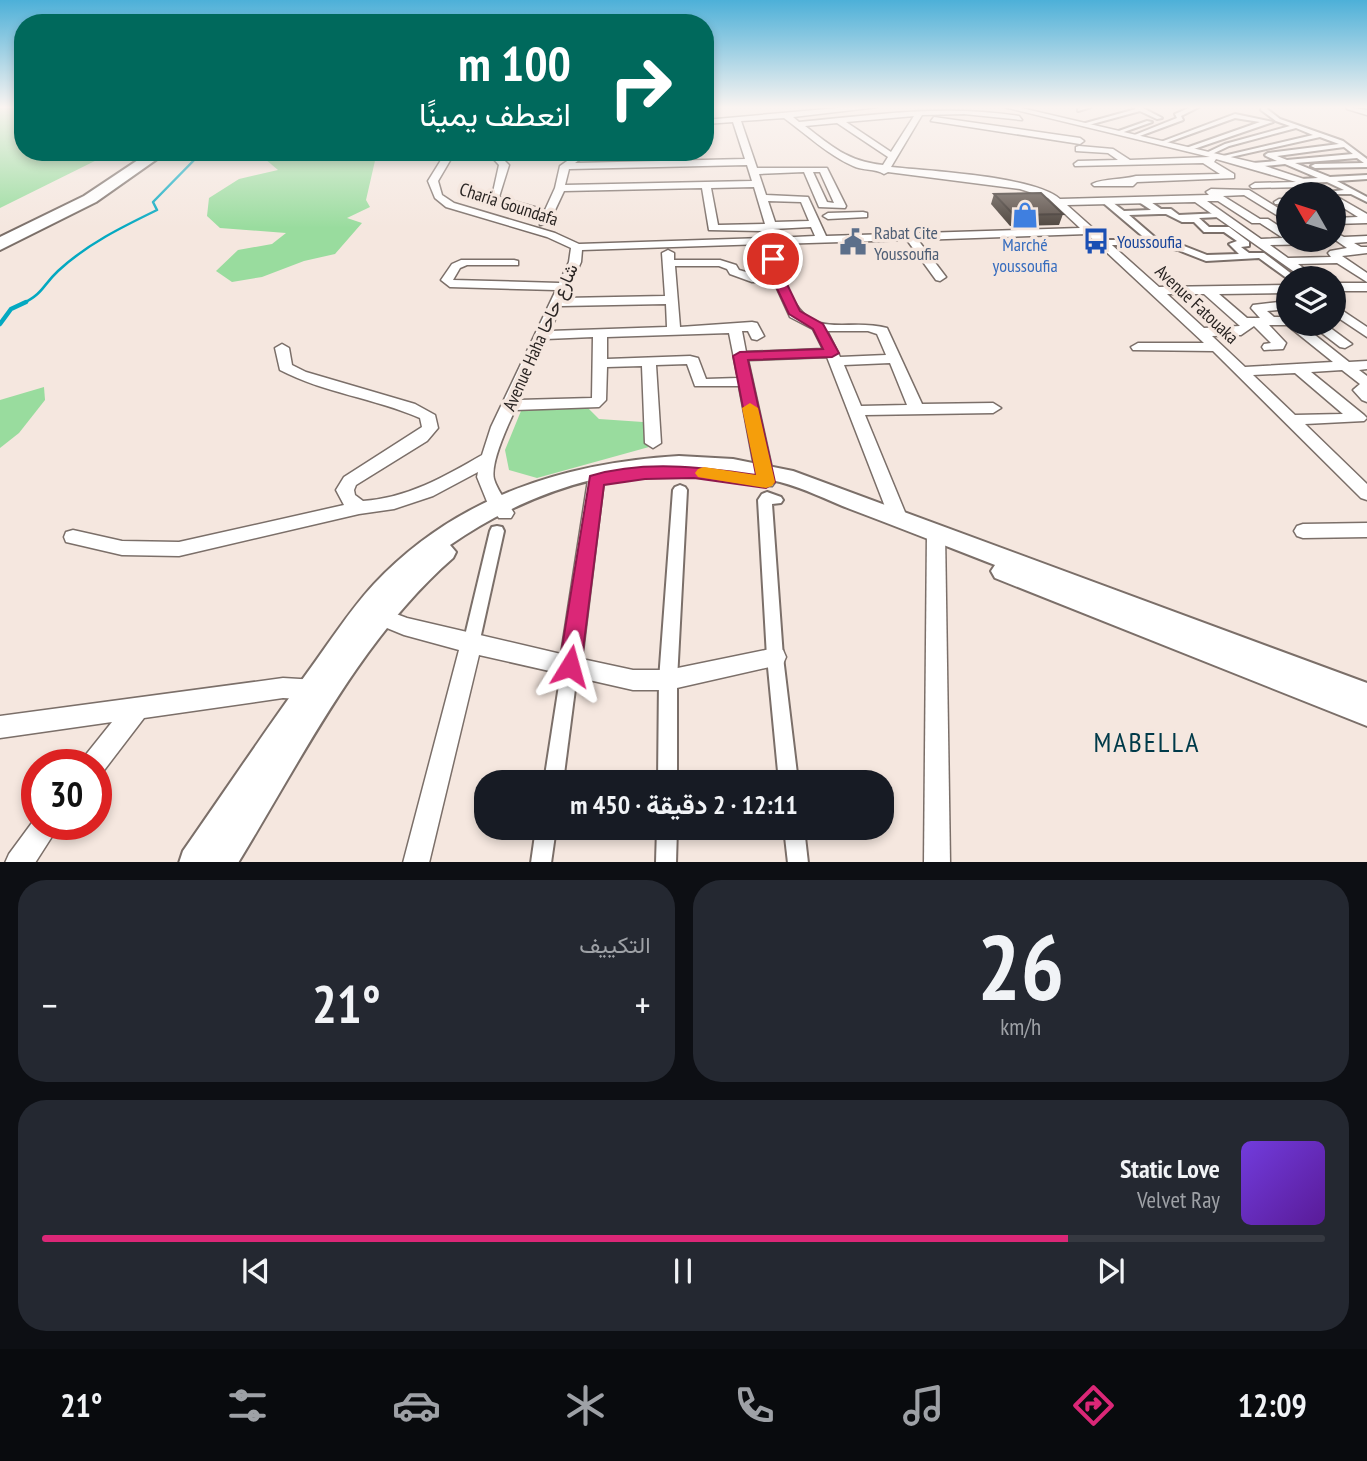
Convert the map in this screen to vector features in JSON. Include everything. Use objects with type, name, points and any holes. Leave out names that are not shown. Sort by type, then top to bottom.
[{"type":"highway","points":[[0,236],[89,191],[133,161]]},
{"type":"highway","points":[[0,244],[107,189],[147,161]]},
{"type":"street","points":[[746,147],[763,198],[778,278],[795,314],[818,327],[879,329],[885,334],[917,410]]},
{"type":"street","name":"Avenue Fatouaka","points":[[829,147],[847,161],[884,170],[1022,186],[1041,191],[1059,202],[1200,332],[1367,494]]},
{"type":"street","points":[[878,147],[892,156]]},
{"type":"street","points":[[884,170],[898,147]]},
{"type":"street","points":[[1080,147],[1078,164],[1090,178],[1118,200]]},
{"type":"street","points":[[1104,147],[1129,163]]},
{"type":"street","points":[[1139,147],[1276,230]]},
{"type":"street","points":[[1179,147],[1207,157],[1231,176]]},
{"type":"street","points":[[1188,149],[1193,147]]},
{"type":"street","points":[[1207,157],[1223,147]]},
{"type":"street","points":[[1227,158],[1270,147]]},
{"type":"street","points":[[1329,147],[1268,155],[1336,182]]},
{"type":"street","points":[[1348,147],[1367,164]]},
{"type":"street","points":[[1253,165],[1357,156]]},
{"type":"street","points":[[1078,164],[1227,158],[1301,182]]},
{"type":"street","points":[[787,159],[792,170]]},
{"type":"street","name":"Charia Goundafa","points":[[445,161],[433,181],[438,196],[464,211],[539,231],[577,247]]},
{"type":"street","points":[[500,161],[504,165],[494,199],[549,214]]},
{"type":"street","points":[[539,231],[561,188],[565,166],[573,161]]},
{"type":"street","points":[[565,166],[649,164],[807,169]]},
{"type":"street","points":[[1269,170],[1367,164]]},
{"type":"street","points":[[1285,176],[1367,171]]},
{"type":"street","points":[[1133,183],[1131,181],[1136,179],[1231,176],[1243,178],[1276,208]]},
{"type":"street","points":[[1315,182],[1367,177]]},
{"type":"street","points":[[1090,178],[1133,183],[1145,190],[1170,192],[1181,198]]},
{"type":"street","points":[[561,188],[676,186],[679,195],[758,184]]},
{"type":"street","points":[[1346,184],[1367,184]]},
{"type":"street","points":[[1346,187],[1354,192],[1366,207]]},
{"type":"street","points":[[1059,202],[1196,198],[1276,188]]},
{"type":"street","points":[[707,190],[713,228],[769,231],[804,199],[821,238]]},
{"type":"street","points":[[1258,191],[1276,192]]},
{"type":"street","points":[[1258,191],[1276,200]]},
{"type":"street","points":[[1346,193],[1354,192]]},
{"type":"street","points":[[763,198],[814,220],[863,215]]},
{"type":"street","points":[[1196,198],[1293,266]]},
{"type":"street","points":[[1142,200],[1159,212]]},
{"type":"street","points":[[1105,201],[1155,242]]},
{"type":"street","points":[[1346,203],[1366,207]]},
{"type":"street","points":[[1346,203],[1366,207]]},
{"type":"street","points":[[1346,216],[1366,207]]},
{"type":"street","points":[[789,211],[800,238]]},
{"type":"street","points":[[1122,213],[1168,211],[1182,220],[1196,219],[1207,230],[1226,229],[1246,244],[1233,244],[1247,256]]},
{"type":"street","points":[[1177,216],[1276,220]]},
{"type":"street","name":"Avenue Haha شارع حاحا","points":[[500,516],[485,477],[489,458],[577,254],[577,247],[667,243],[769,231],[800,238],[821,238],[1090,231]]},
{"type":"street","points":[[910,236],[940,277]]},
{"type":"street","points":[[1286,261],[1352,252],[1367,239]]},
{"type":"street","points":[[1259,242],[1276,240]]},
{"type":"street","points":[[1103,243],[1155,242],[1206,258],[1261,255],[1276,266]]},
{"type":"street","points":[[667,243],[674,330]]},
{"type":"street","points":[[1352,252],[1367,278]]},
{"type":"street","points":[[514,263],[465,262],[456,266],[449,280],[563,285]]},
{"type":"street","points":[[668,263],[720,262],[742,275],[778,278]]},
{"type":"street","points":[[1348,287],[1367,286]]},
{"type":"street","points":[[1348,287],[1367,300]]},
{"type":"street","points":[[1156,291],[1276,289]]},
{"type":"street","points":[[1207,290],[1257,322],[1279,343],[1278,346],[1269,346]]},
{"type":"street","points":[[555,302],[670,300]]},
{"type":"street","points":[[1257,322],[1257,308],[1276,306]]},
{"type":"street","points":[[1346,316],[1367,317]]},
{"type":"street","points":[[1346,320],[1367,332]]},
{"type":"street","points":[[1200,332],[1241,331],[1257,322],[1276,321]]},
{"type":"street","points":[[542,335],[733,329],[751,326],[757,336]]},
{"type":"street","points":[[818,327],[833,357],[898,517]]},
{"type":"street","points":[[733,329],[737,332],[745,383],[769,484],[765,500],[775,657],[788,770]]},
{"type":"street","points":[[510,405],[594,404],[599,400],[600,334]]},
{"type":"street","points":[[1308,336],[1367,384],[1360,390],[1367,397]]},
{"type":"street","points":[[1334,336],[1345,344]]},
{"type":"street","points":[[1138,347],[1215,347]]},
{"type":"street","points":[[282,348],[285,367],[300,376],[403,403],[427,415],[430,428],[421,437],[350,481],[345,489],[347,498],[359,508]]},
{"type":"street","points":[[740,356],[895,359]]},
{"type":"street","points":[[600,363],[691,360],[700,383],[745,383]]},
{"type":"street","points":[[649,361],[653,443]]},
{"type":"street","points":[[1240,371],[1367,365]]},
{"type":"street","points":[[1298,368],[1362,418]]},
{"type":"street","points":[[854,411],[993,408]]},
{"type":"street","points":[[1292,420],[1362,418]]},
{"type":"street","points":[[73,537],[122,548],[179,549],[359,508],[399,503],[451,480],[489,458]]},
{"type":"street","points":[[196,862],[373,614],[453,545],[562,478],[615,466],[654,461],[694,461],[802,493],[935,538],[1367,696]]},
{"type":"street","points":[[500,516],[545,495],[596,480],[629,474],[683,472],[730,475],[769,484],[807,482],[898,517],[935,538],[1367,713]]},
{"type":"street","points":[[555,770],[596,480]]},
{"type":"street","points":[[667,770],[668,680],[680,490]]},
{"type":"street","points":[[416,862],[500,516]]},
{"type":"street","points":[[1303,531],[1367,530]]},
{"type":"street","points":[[935,538],[937,862]]},
{"type":"street","points":[[373,614],[471,644],[633,680],[668,680],[775,657]]},
{"type":"street","points":[[0,727],[284,688],[320,690]]},
{"type":"street","points":[[220,862],[320,690]]},
{"type":"street","points":[[106,749],[138,708]]},
{"type":"street","points":[[19,862],[35,840]]},
{"type":"street","points":[[541,862],[544,840]]},
{"type":"street","points":[[666,862],[667,840]]},
{"type":"street","points":[[795,840],[798,862]]},
{"type":"green space","points":[[0,147],[14,147],[14,161],[95,161],[0,208]]},
{"type":"green space","points":[[267,161],[375,161],[366,200],[370,207],[347,218],[362,223],[335,254],[304,261],[262,277],[232,282],[216,271],[238,250],[272,244],[286,233],[220,228],[207,216],[209,198],[239,179],[278,170]]},
{"type":"green space","points":[[44,387],[45,400],[19,433],[0,448],[0,400]]},
{"type":"green space","points":[[523,406],[587,407],[599,419],[643,422],[649,447],[537,478],[509,470],[505,450]]},
{"type":"building","points":[[1041,193],[1063,214],[1014,215],[994,194]]},
{"type":"waterway","points":[[23,303],[39,293],[58,271],[81,252],[157,210],[153,202],[193,161]]},
{"type":"waterway","points":[[0,324],[11,309],[23,303]]},
{"type":"slow traffic","points":[[704,473],[766,482],[750,408]]},
{"type":"place","name":"Marché youssoufia","points":[[1025,215]]},
{"type":"place","name":"Youssoufia","points":[[1096,241]]},
{"type":"place","name":"Rabat Cite Youssoufia","points":[[853,242]]},
{"type":"district","name":"MABELLA","points":[[1147,741]]},
{"type":"route","points":[[570,666],[596,480],[629,474],[694,472],[766,482],[740,356],[832,353],[818,327],[795,314],[778,278],[773,259]]}]
